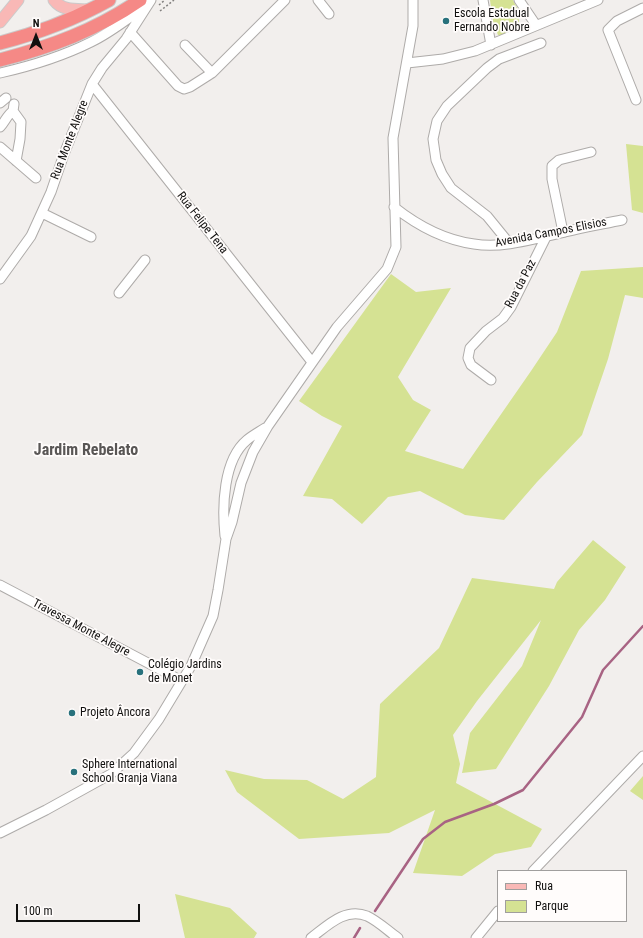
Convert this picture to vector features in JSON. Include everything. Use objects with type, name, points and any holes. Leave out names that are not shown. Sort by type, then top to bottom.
[{"type":"highway","points":[[0,43],[63,22],[92,10],[109,0]]},
{"type":"highway","points":[[0,60],[34,51],[67,39],[95,26],[129,7],[146,2]]},
{"type":"main road","points":[[0,22],[18,0]]},
{"type":"main road","points":[[54,0],[58,6],[67,9],[92,10]]},
{"type":"street","points":[[109,32],[128,35],[178,86],[184,89],[190,87],[212,73],[285,0]]},
{"type":"street","points":[[318,0],[329,14]]},
{"type":"street","points":[[0,833],[66,800],[111,774],[134,753],[158,719],[191,666],[213,616],[226,539],[232,522],[241,483],[253,452],[268,426],[337,327],[387,269],[396,247],[393,138],[413,26],[413,0]]},
{"type":"street","points":[[483,0],[491,45]]},
{"type":"street","points":[[519,0],[536,25]]},
{"type":"street","points":[[407,63],[443,59],[475,51],[598,0]]},
{"type":"street","points":[[0,73],[62,54],[91,42],[109,32],[146,2]]},
{"type":"street","name":"Rua Monte Alegre","points":[[0,279],[31,236],[42,213],[92,84],[102,68],[128,35],[146,2]]},
{"type":"street","points":[[636,100],[608,30],[617,21],[643,8]]},
{"type":"street","points":[[509,243],[487,216],[451,188],[442,174],[436,160],[433,139],[437,120],[447,106],[487,68],[499,59],[541,44]]},
{"type":"street","points":[[185,45],[212,73]]},
{"type":"street","name":"Rua Felipe Tena","points":[[92,84],[312,362]]},
{"type":"street","points":[[0,127],[14,108],[21,122],[16,161]]},
{"type":"street","points":[[0,148],[36,178]]},
{"type":"street","points":[[563,232],[552,179],[552,166],[559,160],[591,152]]},
{"type":"street","name":"Avenida Campos Elisios","points":[[394,208],[428,230],[455,240],[475,244],[509,243],[546,237],[622,220]]},
{"type":"street","points":[[42,213],[91,237]]},
{"type":"street","name":"Rua da Paz","points":[[491,380],[471,365],[468,358],[470,348],[486,331],[503,318],[511,307],[546,237]]},
{"type":"street","points":[[119,293],[145,260]]},
{"type":"street","points":[[226,539],[224,497],[227,477],[231,466],[238,452],[246,441],[268,426]]},
{"type":"street","name":"Travessa Monte Alegre","points":[[0,585],[182,681]]},
{"type":"street","points":[[534,870],[643,756]]},
{"type":"street","points":[[476,938],[497,912]]},
{"type":"street","points":[[311,938],[344,915],[354,914],[366,916],[398,938]]},
{"type":"path","points":[[160,10],[174,0]]},
{"type":"green space","points":[[490,0],[513,0],[517,8],[519,21],[513,30],[508,34],[498,35],[493,22]]},
{"type":"green space","points":[[626,144],[643,146],[643,213],[632,210]]},
{"type":"green space","points":[[643,267],[643,298],[625,295],[608,359],[582,435],[537,482],[504,520],[465,515],[420,491],[388,497],[362,524],[332,499],[303,496],[342,426],[322,416],[299,401],[391,274],[416,292],[451,288],[398,377],[413,400],[431,410],[405,451],[463,469],[557,332],[581,271]]},
{"type":"green space","points":[[593,540],[626,567],[605,600],[579,630],[549,686],[496,769],[462,773],[470,733],[522,666],[541,620],[477,701],[453,735],[460,764],[456,783],[542,829],[531,847],[495,854],[462,876],[413,873],[435,810],[389,833],[299,839],[237,792],[225,770],[264,779],[307,780],[343,799],[376,777],[380,704],[439,648],[472,578],[554,589],[557,582]]},
{"type":"green space","points":[[643,776],[643,800],[630,791]]},
{"type":"green space","points":[[175,894],[230,908],[257,933],[254,938],[185,938]]},
{"type":"waterway","points":[[375,911],[423,839],[445,822],[494,804],[523,790],[582,717],[603,670],[643,626]]},
{"type":"waterway","points":[[354,938],[360,928]]},
{"type":"place","name":"Escola Estadual Fernando Nobre","points":[[446,21]]},
{"type":"place","name":"Colégio Jardins de Monet","points":[[140,672]]},
{"type":"place","name":"Projeto Âncora","points":[[72,713]]},
{"type":"place","name":"Sphere International School Granja Viana","points":[[74,772]]},
{"type":"district","name":"Jardim Rebelato","points":[[86,451]]}]
